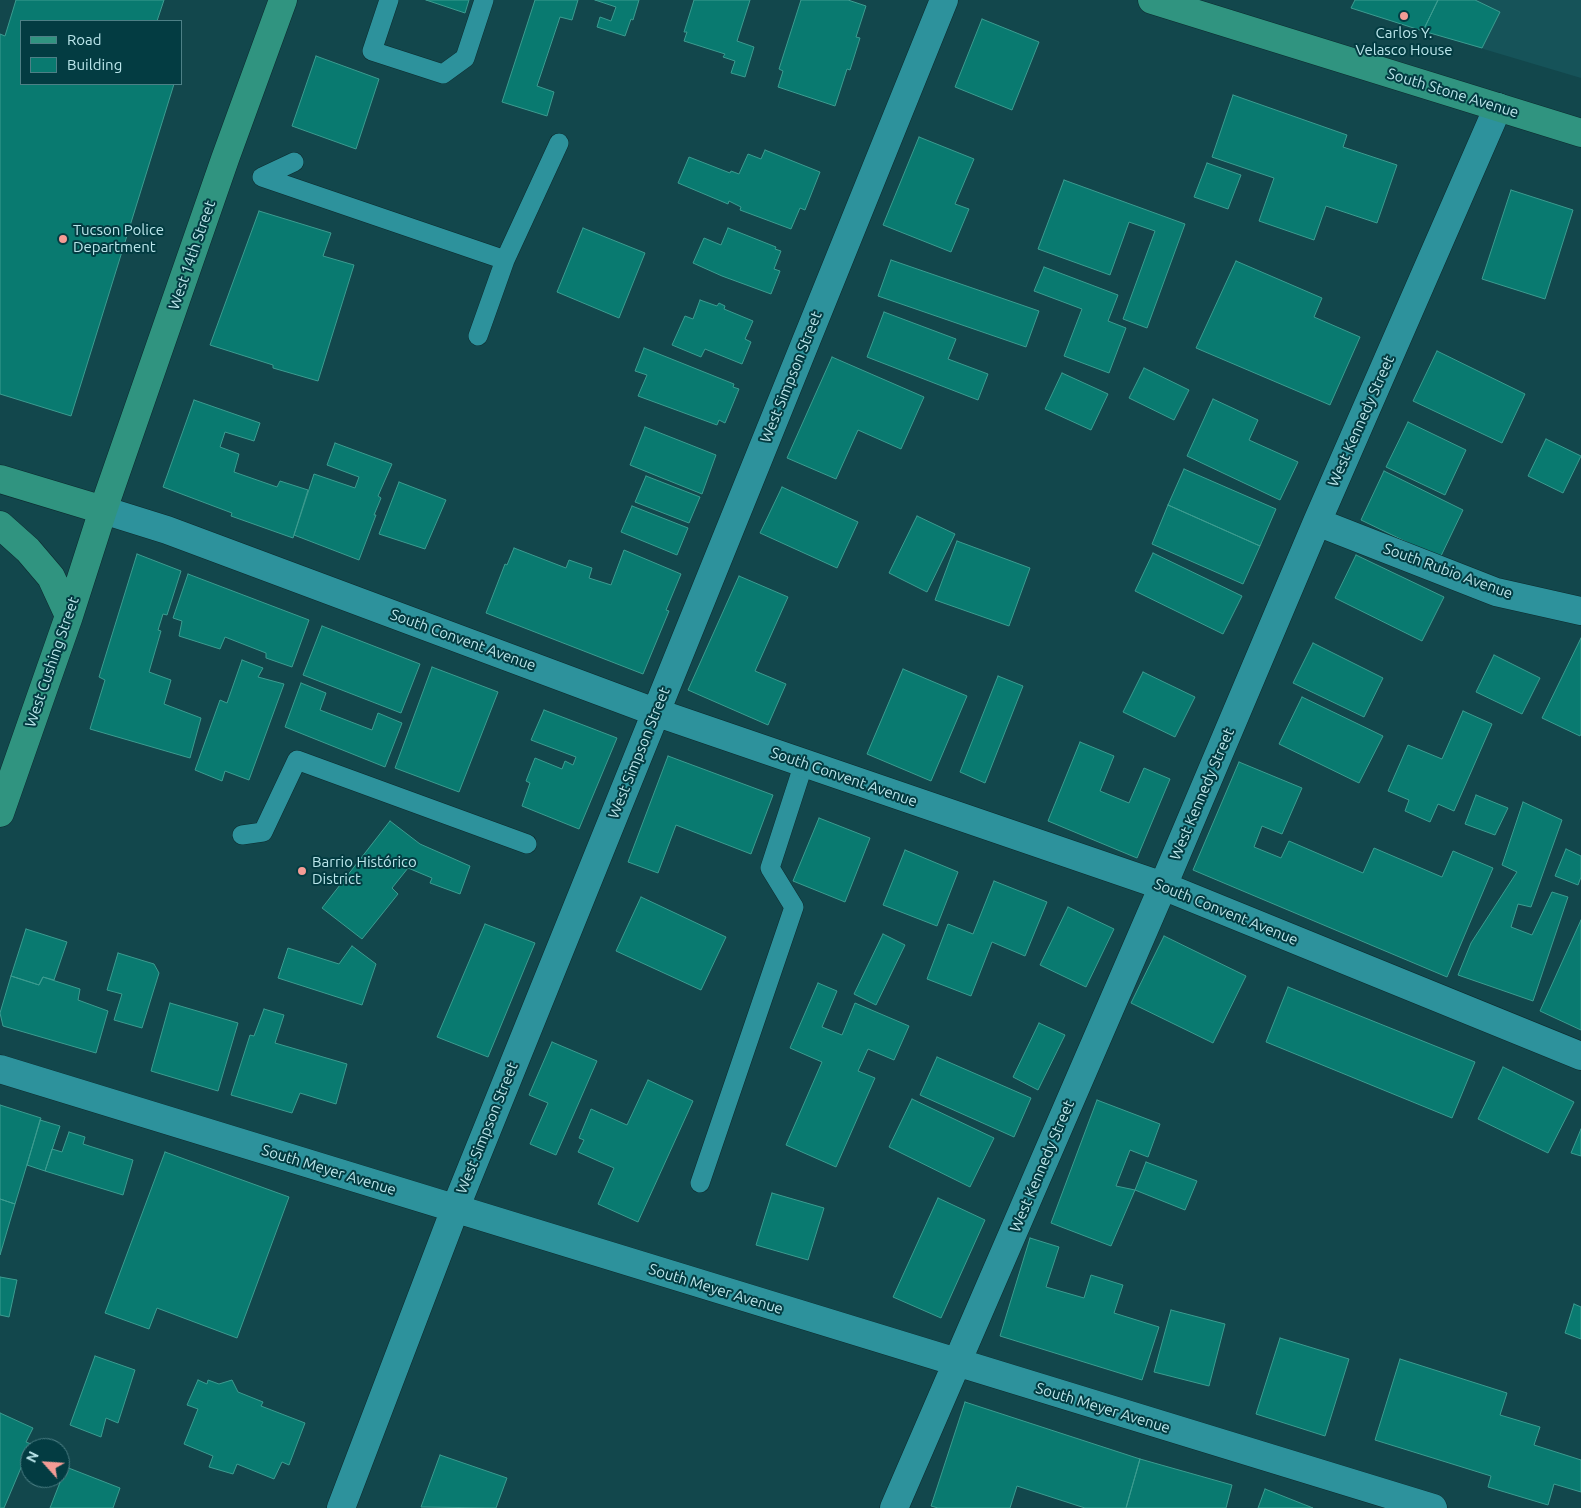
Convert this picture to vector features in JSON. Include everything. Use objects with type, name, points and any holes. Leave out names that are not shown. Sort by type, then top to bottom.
[{"type":"street","name":"West 14th Street","points":[[103,510],[225,159],[283,0]]},
{"type":"street","name":"West Simpson Street","points":[[341,1508],[454,1209],[944,0]]},
{"type":"street","name":"South Stone Avenue","points":[[1152,0],[1581,132]]},
{"type":"street","name":"West Kennedy Street","points":[[894,1508],[1163,886],[1317,522],[1498,107]]},
{"type":"street","points":[[0,478],[103,510]]},
{"type":"street","name":"West Cushing Street","points":[[0,813],[69,616],[103,510]]},
{"type":"street","name":"South Convent Avenue","points":[[103,510],[176,533],[655,712],[1163,886],[1581,1056]]},
{"type":"street","name":"South Rubio Avenue","points":[[1317,522],[1496,592],[1581,611]]},
{"type":"street","points":[[0,525],[28,550],[51,577],[69,616]]},
{"type":"street","name":"South Meyer Avenue","points":[[0,1069],[1432,1508]]},
{"type":"lane","points":[[389,0],[372,51],[443,74],[465,58],[484,0]]},
{"type":"lane","points":[[478,336],[505,260],[559,143]]},
{"type":"lane","points":[[294,162],[262,177],[505,260]]},
{"type":"lane","points":[[242,835],[263,832],[297,760],[527,844]]},
{"type":"lane","points":[[700,1183],[794,907],[770,868],[804,763]]},
{"type":"shaded area","points":[[1438,0],[1581,0],[1581,78],[1423,31]]},
{"type":"building","name":"Tucson Police Department","points":[[16,0],[164,0],[157,20],[20,20],[20,85],[174,85],[71,416],[0,394],[0,34],[5,36]]},
{"type":"building","points":[[426,0],[469,0],[465,13]]},
{"type":"building","points":[[535,0],[578,0],[572,20],[560,17],[537,86],[554,92],[547,116],[502,102]]},
{"type":"building","points":[[595,0],[639,0],[633,20],[631,19],[625,36],[597,27],[600,17],[611,21],[616,7]]},
{"type":"building","points":[[694,0],[750,0],[737,41],[754,47],[745,77],[731,73],[735,61],[723,57],[725,54],[684,41],[687,32],[684,32]]},
{"type":"building","points":[[801,0],[848,0],[866,6],[856,37],[860,38],[850,70],[847,69],[835,106],[778,87],[783,71],[779,69]]},
{"type":"building","name":"Carlos Y. Velasco House","points":[[1355,0],[1438,0],[1423,31],[1351,8]]},
{"type":"building","points":[[1438,0],[1475,0],[1500,12],[1482,48],[1423,31]]},
{"type":"building","points":[[982,19],[1039,42],[1012,110],[955,87]]},
{"type":"building","points":[[316,56],[379,79],[356,149],[292,126]]},
{"type":"building","points":[[1233,95],[1347,135],[1343,147],[1397,165],[1377,223],[1326,206],[1314,240],[1259,221],[1274,178],[1212,157]]},
{"type":"building","points":[[919,137],[974,159],[955,204],[969,209],[951,252],[883,225]]},
{"type":"building","points":[[765,150],[820,172],[805,210],[800,208],[791,229],[740,210],[741,207],[729,201],[728,204],[678,183],[689,157],[730,173],[731,171],[739,174],[748,154],[761,159]]},
{"type":"building","points":[[1207,163],[1241,175],[1228,209],[1194,197]]},
{"type":"building","points":[[1064,180],[1185,224],[1147,328],[1123,319],[1155,231],[1129,222],[1110,275],[1038,249]]},
{"type":"building","points":[[1511,190],[1573,210],[1545,299],[1482,279]]},
{"type":"building","points":[[259,211],[331,233],[323,256],[354,265],[318,381],[273,368],[273,365],[210,345]]},
{"type":"building","points":[[583,228],[645,253],[619,318],[557,292]]},
{"type":"building","points":[[728,228],[776,247],[775,249],[781,251],[774,269],[780,271],[771,294],[693,263],[704,238],[721,245]]},
{"type":"building","points":[[891,260],[1039,311],[1026,347],[878,296]]},
{"type":"building","points":[[1236,261],[1322,298],[1314,317],[1360,337],[1330,405],[1196,348]]},
{"type":"building","points":[[1044,267],[1118,295],[1108,321],[1126,328],[1109,373],[1064,356],[1082,309],[1034,291]]},
{"type":"building","points":[[700,300],[717,306],[719,303],[725,306],[724,309],[753,321],[745,339],[751,342],[742,364],[705,349],[701,357],[672,345],[685,316],[693,319]]},
{"type":"building","points":[[884,312],[956,339],[948,359],[988,374],[978,400],[867,357]]},
{"type":"building","points":[[644,348],[734,384],[733,387],[739,389],[725,423],[719,420],[717,425],[638,396],[647,375],[635,371]]},
{"type":"building","points":[[1437,351],[1525,394],[1502,443],[1413,401]]},
{"type":"building","points":[[832,357],[924,397],[901,449],[858,430],[836,479],[787,458]]},
{"type":"building","points":[[1144,368],[1189,390],[1174,420],[1129,398]]},
{"type":"building","points":[[1062,373],[1108,394],[1091,430],[1045,409]]},
{"type":"building","points":[[1213,399],[1258,420],[1249,440],[1298,462],[1280,500],[1187,456]]},
{"type":"building","points":[[194,400],[260,423],[254,441],[225,432],[220,447],[239,454],[234,472],[277,487],[280,481],[308,490],[293,538],[231,516],[232,513],[163,487]]},
{"type":"building","points":[[1408,422],[1466,450],[1445,495],[1386,467]]},
{"type":"building","points":[[645,427],[716,455],[702,494],[630,465]]},
{"type":"building","points":[[1546,439],[1581,456],[1563,493],[1528,476]]},
{"type":"building","points":[[335,443],[392,464],[378,496],[381,498],[374,515],[376,515],[359,560],[294,535],[314,474],[355,488],[359,477],[327,465]]},
{"type":"building","points":[[1184,469],[1276,509],[1260,546],[1168,505]]},
{"type":"building","points":[[1384,471],[1463,510],[1440,558],[1361,520]]},
{"type":"building","points":[[646,476],[700,497],[689,523],[635,502]]},
{"type":"building","points":[[399,482],[446,500],[425,549],[379,534]]},
{"type":"building","points":[[782,487],[858,522],[837,568],[760,533]]},
{"type":"building","points":[[1168,505],[1260,546],[1243,584],[1152,544]]},
{"type":"building","points":[[632,506],[688,528],[677,555],[621,532]]},
{"type":"building","points":[[917,516],[955,534],[927,592],[889,573]]},
{"type":"building","points":[[957,541],[1030,568],[1009,626],[935,600]]},
{"type":"building","points":[[514,548],[566,568],[569,560],[592,568],[589,578],[611,585],[624,550],[681,574],[666,610],[669,611],[643,674],[486,613],[505,564],[507,565]]},
{"type":"building","points":[[1153,553],[1242,596],[1223,634],[1135,591]]},
{"type":"building","points":[[137,554],[181,571],[167,615],[163,614],[158,630],[161,631],[149,672],[171,680],[164,704],[201,718],[190,758],[90,729],[105,680],[99,677]]},
{"type":"building","points":[[1356,555],[1444,597],[1422,641],[1335,598]]},
{"type":"building","points":[[188,574],[309,620],[292,667],[266,658],[266,653],[225,637],[220,649],[179,636],[182,621],[173,618]]},
{"type":"building","points":[[739,576],[788,597],[755,671],[786,684],[768,725],[688,690]]},
{"type":"building","points":[[322,626],[420,664],[401,713],[303,675]]},
{"type":"building","points":[[1581,638],[1581,734],[1580,736],[1542,718]]},
{"type":"building","points":[[1313,643],[1383,678],[1364,717],[1293,683]]},
{"type":"building","points":[[1494,655],[1540,678],[1522,714],[1476,692]]},
{"type":"building","points":[[242,660],[263,668],[258,677],[284,684],[249,780],[225,771],[222,781],[195,770],[220,700],[227,703]]},
{"type":"building","points":[[432,667],[498,692],[459,792],[395,768]]},
{"type":"building","points":[[903,669],[967,696],[931,781],[867,754]]},
{"type":"building","points":[[1143,672],[1195,697],[1175,737],[1123,712]]},
{"type":"building","points":[[998,676],[1023,686],[985,783],[960,772]]},
{"type":"building","points":[[301,683],[326,693],[320,710],[372,730],[378,713],[402,723],[385,767],[285,727]]},
{"type":"building","points":[[1302,697],[1383,736],[1359,783],[1279,744]]},
{"type":"building","points":[[544,710],[617,738],[579,829],[522,806],[530,783],[526,781],[535,758],[562,769],[565,761],[573,765],[576,757],[531,740]]},
{"type":"building","points":[[1463,711],[1492,724],[1454,811],[1438,804],[1430,822],[1405,811],[1409,800],[1388,791],[1408,745],[1442,759]]},
{"type":"building","points":[[1080,742],[1114,756],[1100,791],[1129,803],[1144,768],[1170,779],[1137,858],[1048,821]]},
{"type":"building","points":[[668,756],[773,795],[751,854],[676,825],[658,873],[628,862]]},
{"type":"building","points":[[1239,762],[1302,788],[1282,834],[1262,826],[1254,847],[1281,858],[1289,841],[1363,873],[1374,848],[1442,877],[1453,851],[1493,868],[1447,977],[1193,870]]},
{"type":"building","points":[[1476,795],[1508,808],[1495,835],[1465,824]]},
{"type":"building","points":[[1523,802],[1562,820],[1531,907],[1518,904],[1511,927],[1532,935],[1552,892],[1568,897],[1533,1001],[1458,975],[1471,943],[1517,872],[1502,865]]},
{"type":"building","points":[[819,818],[870,838],[845,902],[793,881]]},
{"type":"building","points":[[390,821],[420,844],[470,866],[460,894],[430,883],[432,878],[408,868],[392,888],[398,894],[362,939],[322,908]]},
{"type":"building","points":[[1566,849],[1581,856],[1581,877],[1578,885],[1555,876]]},
{"type":"building","points":[[905,850],[958,872],[937,926],[883,905]]},
{"type":"building","points":[[994,881],[1047,902],[1025,956],[992,942],[971,996],[927,979],[948,924],[973,934]]},
{"type":"building","points":[[641,897],[726,937],[701,990],[616,951]]},
{"type":"building","points":[[1068,907],[1114,929],[1086,987],[1040,965]]},
{"type":"building","points":[[1581,920],[1581,1030],[1540,1011]]},
{"type":"building","points":[[485,924],[535,943],[488,1057],[437,1037]]},
{"type":"building","points":[[26,929],[67,942],[54,980],[43,977],[39,985],[11,976]]},
{"type":"building","points":[[883,934],[905,945],[876,1005],[854,994]]},
{"type":"building","points":[[1164,936],[1246,976],[1213,1043],[1131,1003]]},
{"type":"building","points":[[352,946],[376,964],[362,1005],[278,978],[288,948],[339,964]]},
{"type":"building","points":[[118,953],[154,964],[159,973],[142,1028],[114,1020],[122,994],[107,990]]},
{"type":"building","points":[[11,976],[39,985],[43,977],[80,989],[78,1000],[108,1011],[96,1053],[3,1026],[0,1013]]},
{"type":"building","points":[[818,983],[837,991],[822,1027],[842,1035],[855,1003],[909,1026],[894,1060],[868,1049],[858,1071],[875,1078],[836,1167],[786,1145],[822,1062],[790,1048]]},
{"type":"building","points":[[1288,987],[1475,1062],[1452,1118],[1266,1042]]},
{"type":"building","points":[[170,1003],[238,1023],[218,1091],[151,1071]]},
{"type":"building","points":[[264,1009],[284,1015],[275,1043],[347,1064],[336,1104],[300,1093],[292,1113],[231,1095],[250,1035],[254,1036]]},
{"type":"building","points":[[1039,1023],[1065,1035],[1038,1090],[1013,1077]]},
{"type":"building","points":[[552,1042],[597,1061],[556,1155],[530,1144],[548,1103],[529,1095]]},
{"type":"building","points":[[937,1057],[1031,1098],[1014,1137],[920,1095]]},
{"type":"building","points":[[1503,1067],[1574,1102],[1548,1153],[1478,1119]]},
{"type":"building","points":[[648,1080],[693,1101],[638,1222],[598,1204],[614,1168],[578,1152],[584,1140],[579,1138],[591,1109],[627,1125]]},
{"type":"building","points":[[912,1099],[994,1138],[970,1187],[889,1147]]},
{"type":"building","points":[[1097,1100],[1160,1124],[1148,1157],[1130,1150],[1116,1186],[1135,1190],[1111,1246],[1051,1223]]},
{"type":"building","points":[[0,1105],[41,1118],[15,1204],[0,1199]]},
{"type":"building","points":[[40,1120],[60,1126],[45,1171],[27,1165]]},
{"type":"building","points":[[1581,1129],[1581,1156],[1571,1153]]},
{"type":"building","points":[[69,1132],[85,1137],[83,1144],[133,1160],[123,1195],[45,1171],[52,1149],[62,1152]]},
{"type":"building","points":[[165,1152],[289,1197],[237,1338],[157,1308],[149,1329],[105,1313]]},
{"type":"building","points":[[1146,1162],[1197,1181],[1185,1210],[1135,1190]]},
{"type":"building","points":[[772,1193],[824,1208],[808,1260],[756,1245]]},
{"type":"building","points":[[938,1198],[985,1220],[941,1318],[893,1297]]},
{"type":"building","points":[[0,1199],[15,1204],[0,1255]]},
{"type":"building","points":[[1030,1238],[1059,1247],[1046,1287],[1084,1298],[1091,1275],[1123,1285],[1114,1313],[1159,1327],[1142,1380],[1000,1336]]},
{"type":"building","points":[[0,1277],[17,1280],[9,1317],[0,1315]]},
{"type":"building","points":[[1574,1304],[1581,1307],[1581,1339],[1565,1333]]},
{"type":"building","points":[[1171,1310],[1225,1324],[1209,1386],[1154,1372]]},
{"type":"building","points":[[1280,1338],[1349,1359],[1325,1436],[1256,1414]]},
{"type":"building","points":[[95,1356],[135,1370],[118,1423],[106,1418],[101,1437],[70,1425]]},
{"type":"building","points":[[1400,1359],[1507,1393],[1500,1415],[1540,1427],[1534,1445],[1581,1460],[1581,1492],[1554,1484],[1548,1505],[1488,1487],[1491,1476],[1375,1440]]},
{"type":"building","points":[[198,1380],[207,1384],[208,1380],[219,1384],[232,1380],[238,1392],[263,1402],[261,1406],[305,1423],[289,1465],[282,1462],[274,1479],[237,1464],[233,1474],[209,1467],[213,1456],[184,1444],[198,1409],[187,1405]]},
{"type":"building","points":[[965,1402],[1140,1459],[1126,1508],[1085,1508],[1017,1486],[1010,1508],[938,1508],[931,1506]]},
{"type":"building","points":[[0,1413],[33,1428],[28,1438],[20,1438],[20,1470],[4,1508],[0,1508]]},
{"type":"building","points":[[440,1455],[507,1478],[496,1508],[421,1507]]},
{"type":"building","points":[[1140,1459],[1232,1485],[1226,1508],[1126,1508]]},
{"type":"building","points":[[70,1469],[120,1488],[113,1508],[50,1508],[58,1488],[70,1488]]},
{"type":"building","points":[[1265,1489],[1313,1508],[1258,1508]]},
{"type":"place","name":"Carlos Y. Velasco House","points":[[1404,16]]},
{"type":"place","name":"Tucson Police Department","points":[[63,239]]},
{"type":"place","name":"Barrio Histórico District","points":[[302,871]]}]
